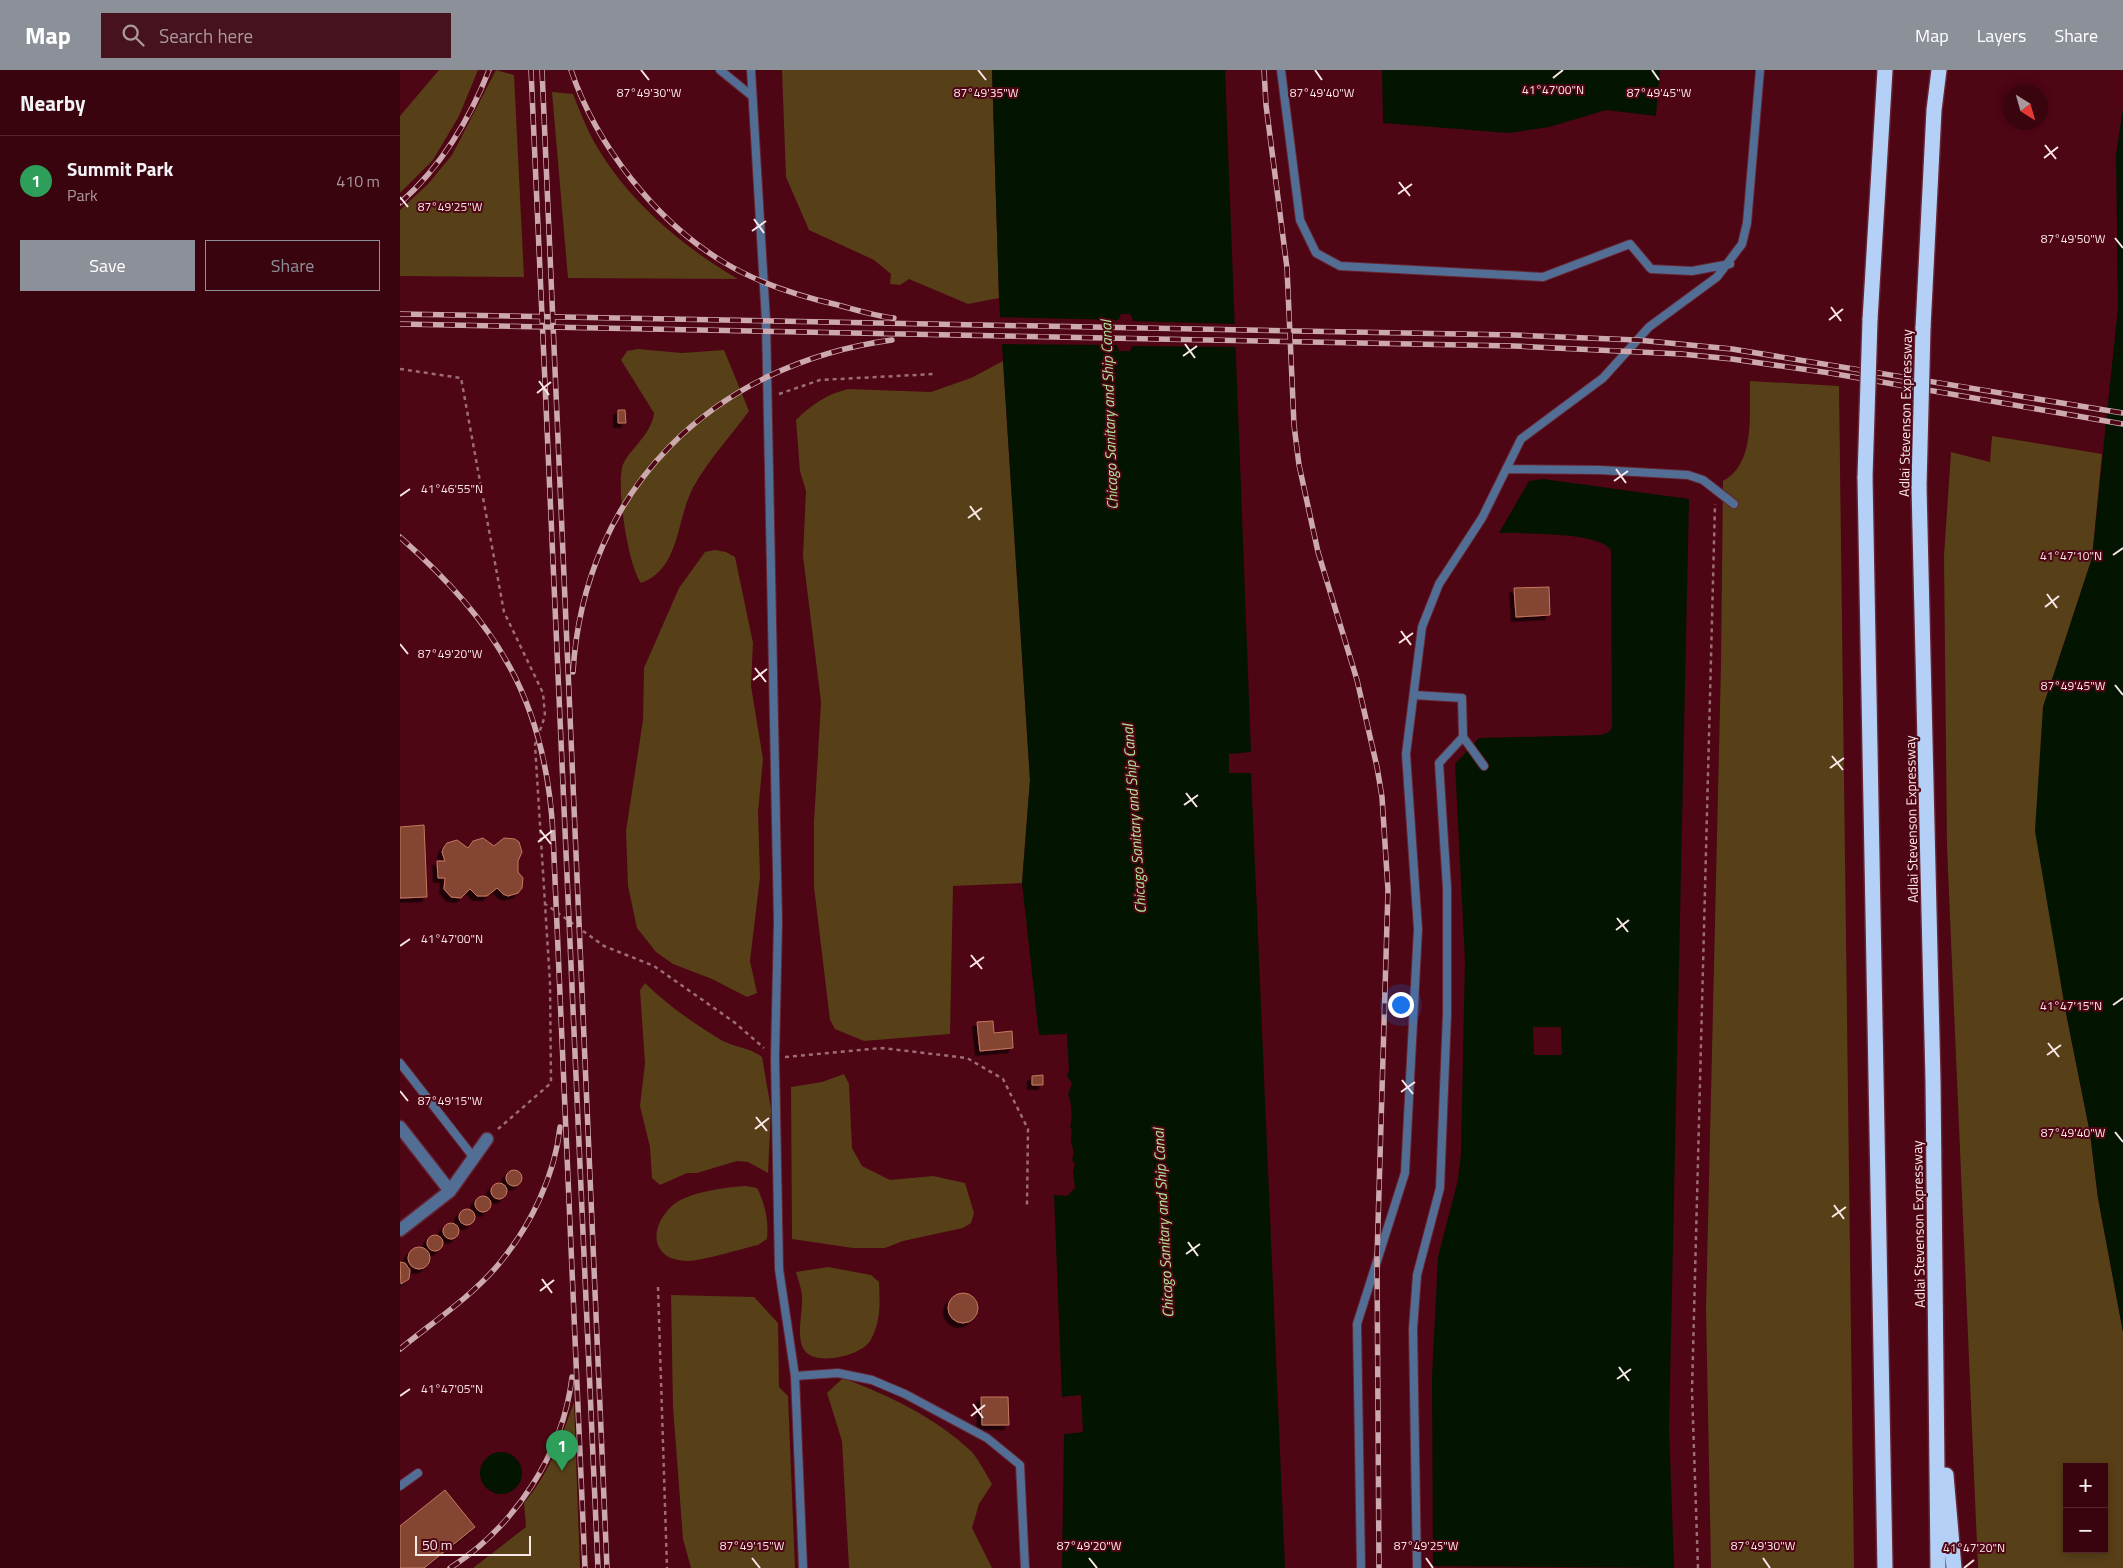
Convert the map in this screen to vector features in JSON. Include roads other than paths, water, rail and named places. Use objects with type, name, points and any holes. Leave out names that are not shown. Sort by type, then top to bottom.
[{"type":"highway","points":[[1884,1568],[1865,477],[1870,320],[1885,70]]},
{"type":"highway","name":"Adlai Stevenson Expressway","points":[[1938,1568],[1933,1082],[1919,486],[1923,328],[1934,110],[1939,70]]},
{"type":"highway","points":[[1936,1371],[1954,1568]]},
{"type":"street","points":[[400,1127],[450,1191]]},
{"type":"street","points":[[400,1230],[450,1191],[487,1139]]},
{"type":"lane","points":[[720,70],[752,96]]},
{"type":"lane","points":[[751,70],[766,321],[766,399],[778,922],[775,1058],[779,1269],[795,1376],[802,1568]]},
{"type":"lane","points":[[1281,70],[1300,220],[1316,253],[1340,266],[1544,277],[1630,244],[1651,269],[1692,271],[1730,264]]},
{"type":"lane","points":[[1361,1568],[1357,1324],[1405,1173],[1418,929],[1406,754],[1422,627],[1439,584],[1482,518],[1521,440],[1603,378],[1649,327],[1717,277],[1730,264],[1742,244],[1748,223],[1760,70]]},
{"type":"lane","points":[[1506,469],[1600,470],[1688,475],[1703,480],[1734,504]]},
{"type":"lane","points":[[1414,696],[1462,698],[1463,737],[1484,766]]},
{"type":"lane","points":[[1417,1568],[1413,1329],[1417,1275],[1440,1188],[1447,1014],[1447,888],[1440,763],[1463,737]]},
{"type":"lane","points":[[400,1063],[474,1158]]},
{"type":"lane","points":[[795,1376],[838,1373],[872,1380],[905,1394],[987,1438],[1020,1466],[1025,1568]]},
{"type":"lane","points":[[400,1486],[418,1473]]},
{"type":"water","name":"Chicago Sanitary and Ship Canal","points":[[992,70],[1225,70],[1251,752],[1229,754],[1229,773],[1251,773],[1285,1568],[1062,1568],[1064,1434],[1082,1432],[1081,1396],[1062,1397],[1054,1195],[1067,1196],[1075,1188],[1073,1172],[1075,1164],[1072,1160],[1072,1131],[1070,1126],[1071,1110],[1068,1094],[1072,1084],[1067,1075],[1069,1071],[1067,1034],[1039,1035],[1022,883],[1030,780],[999,298]],"holes":[[[1121,314],[1130,314],[1135,328],[1134,342],[1130,351],[1119,351],[1116,337],[1117,323]]]},
{"type":"water","points":[[1382,70],[1660,70],[1656,116],[1606,110],[1549,127],[1509,133],[1383,123]]},
{"type":"water","points":[[2123,108],[2123,1332],[2098,1198],[2090,1133],[2065,1008],[2035,831],[2043,707],[2092,558],[2118,307],[2116,155]]},
{"type":"water","points":[[1543,479],[1689,499],[1669,1429],[1674,1568],[1433,1566],[1432,1376],[1438,1257],[1458,1180],[1461,1152],[1465,960],[1455,764],[1479,738],[1601,735],[1609,732],[1612,727],[1611,550],[1591,539],[1559,535],[1499,533],[1529,481]],"holes":[[[1533,1027],[1561,1027],[1562,1055],[1534,1055]]]},
{"type":"water","points":[[505,1452],[513,1455],[519,1461],[522,1473],[519,1485],[513,1491],[497,1494],[489,1491],[483,1485],[480,1469],[483,1461],[489,1455]]},
{"type":"railway","points":[[400,203],[428,174],[452,142],[473,107],[489,70]]},
{"type":"railway","points":[[531,70],[598,1568]]},
{"type":"railway","points":[[542,70],[607,1568]]},
{"type":"railway","points":[[571,70],[596,126],[632,179],[675,226],[700,246],[738,270],[780,288],[809,298],[866,313],[894,318]]},
{"type":"railway","points":[[1264,70],[1266,105],[1287,268],[1294,425],[1299,465],[1318,552],[1357,680],[1382,797],[1388,890],[1377,1258],[1379,1568]]},
{"type":"railway","points":[[400,314],[1514,335],[1637,340],[1732,349],[2123,413]]},
{"type":"railway","points":[[400,324],[1514,346],[1681,354],[1830,373],[2123,424]]},
{"type":"railway","points":[[573,672],[583,606],[602,546],[632,493],[670,446],[716,407],[769,376],[828,354],[892,340]]},
{"type":"railway","points":[[400,537],[464,601],[489,634],[510,668],[527,704],[540,744],[548,787],[553,834],[585,1568]]},
{"type":"railway","points":[[400,1349],[476,1288],[510,1250],[530,1218],[547,1182],[553,1164],[560,1127]]},
{"type":"railway","points":[[450,1568],[495,1532],[532,1486],[558,1434],[567,1406],[572,1377]]},
{"type":"place","name":"Summit Park","points":[[562,1471]]}]
